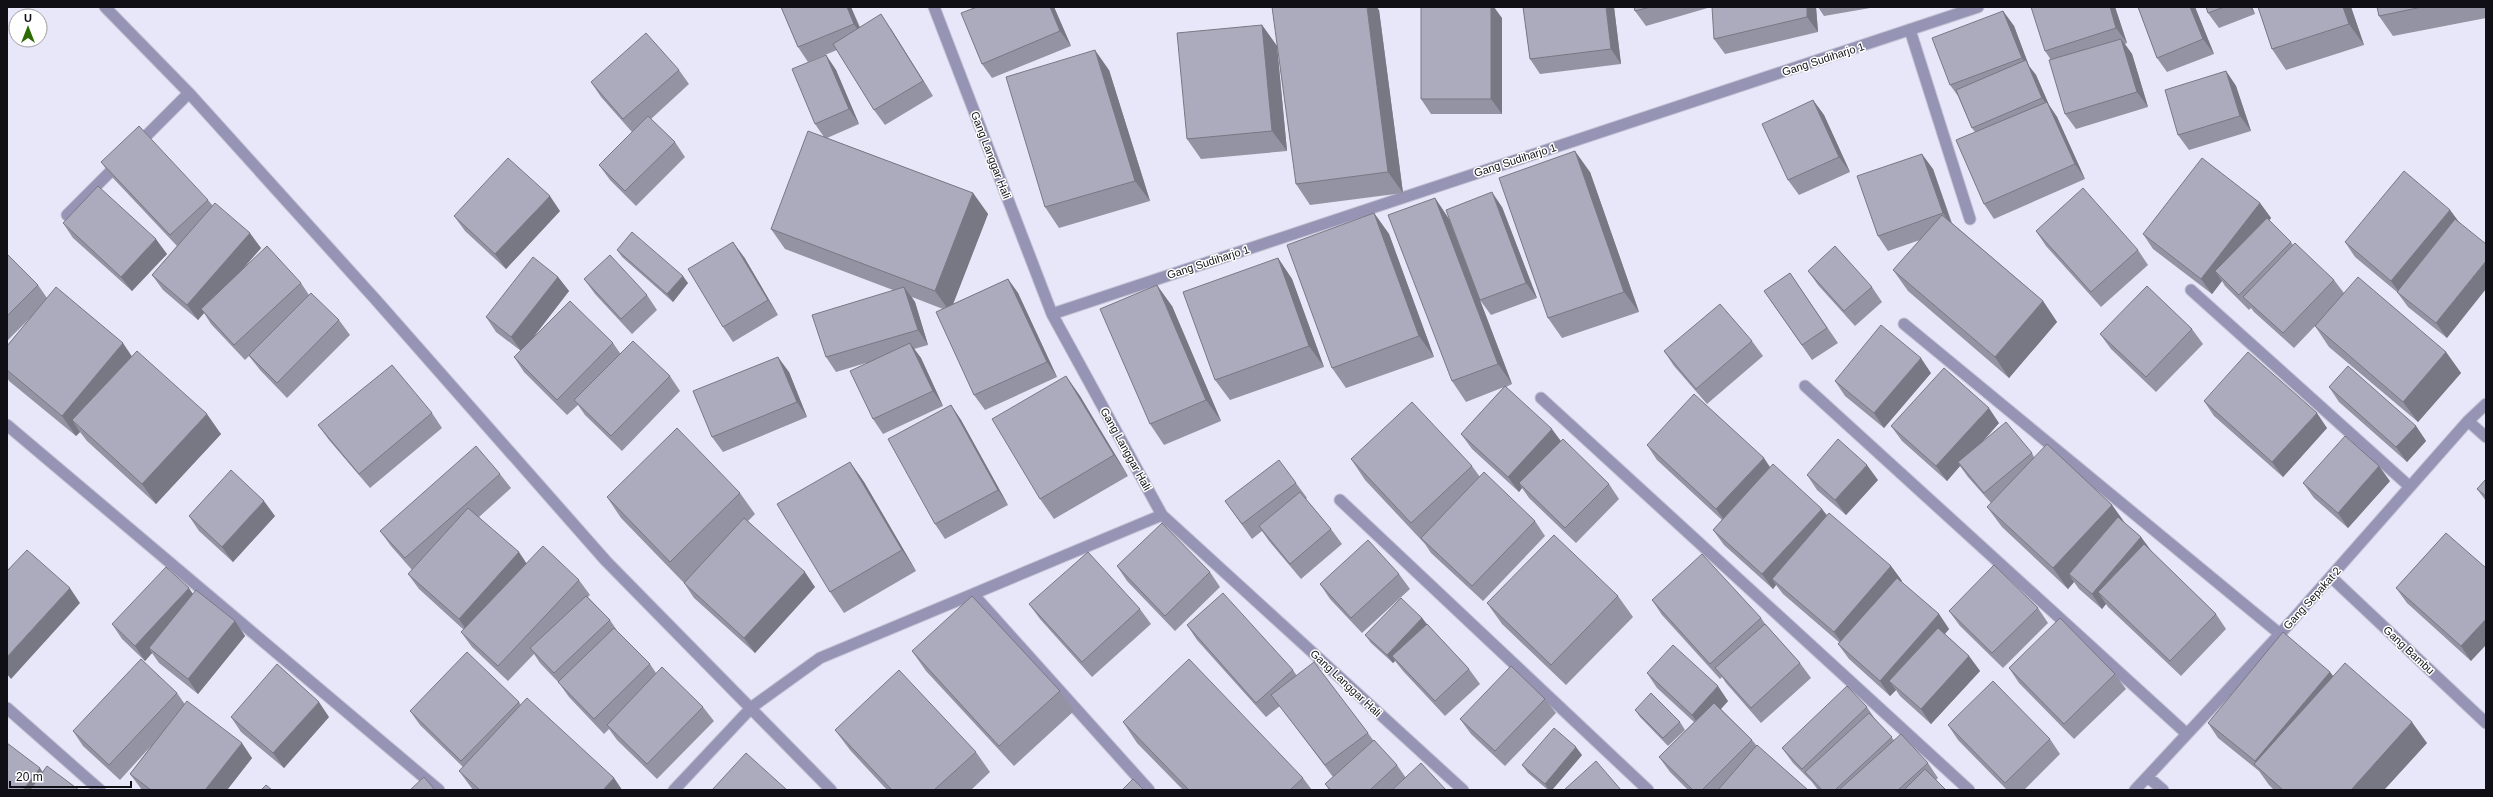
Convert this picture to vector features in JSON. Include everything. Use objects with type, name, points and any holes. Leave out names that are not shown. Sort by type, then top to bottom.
[{"type":"street","points":[[105,7],[189,93],[376,300],[606,561],[831,790]]},
{"type":"street","name":"Gang Langgar Hali","points":[[934,7],[1052,314],[1162,514],[1463,790]]},
{"type":"street","name":"Gang Sudiharjo 1","points":[[1052,314],[1978,7]]},
{"type":"street","points":[[1910,30],[1970,219]]},
{"type":"street","points":[[67,215],[189,93]]},
{"type":"street","points":[[2191,290],[2409,486]]},
{"type":"street","points":[[1904,324],[2280,634]]},
{"type":"street","points":[[1805,386],[2187,734]]},
{"type":"street","points":[[1541,398],[1969,790]]},
{"type":"street","name":"Gang Sepakat 2","points":[[2135,790],[2280,634],[2409,486],[2468,421],[2486,404]]},
{"type":"street","points":[[2468,421],[2486,437]]},
{"type":"street","points":[[7,424],[439,790]]},
{"type":"street","points":[[1340,500],[1648,790]]},
{"type":"street","points":[[674,790],[752,708],[820,658],[1162,514]]},
{"type":"street","name":"Gang Bambu","points":[[2331,577],[2486,723]]},
{"type":"street","points":[[973,594],[1148,790]]},
{"type":"street","points":[[7,708],[100,790]]},
{"type":"street","points":[[2148,777],[2163,790]]},
{"type":"building","points":[[781,7],[847,7],[854,24],[798,47]]},
{"type":"building","points":[[977,7],[1050,7],[1060,31],[982,64],[961,13]]},
{"type":"building","points":[[1272,7],[1367,7],[1388,172],[1296,184]]},
{"type":"building","points":[[1421,7],[1491,7],[1491,99],[1421,99]]},
{"type":"building","points":[[1523,7],[1606,7],[1611,49],[1530,59]]},
{"type":"building","points":[[1634,7],[1650,7],[1635,11]]},
{"type":"building","points":[[1712,7],[1807,7],[1807,17],[1714,39]]},
{"type":"building","points":[[2031,7],[2110,7],[2116,28],[2045,51]]},
{"type":"building","points":[[2138,7],[2190,7],[2203,39],[2157,58]]},
{"type":"building","points":[[2206,7],[2224,7],[2208,13]]},
{"type":"building","points":[[2258,7],[2343,7],[2349,24],[2272,49]]},
{"type":"building","points":[[2377,7],[2422,7],[2379,16]]},
{"type":"building","points":[[2003,11],[2022,58],[1950,85],[1932,38]]},
{"type":"building","points":[[881,14],[923,81],[874,110],[833,44]]},
{"type":"building","points":[[1262,25],[1272,131],[1187,139],[1177,33]]},
{"type":"building","points":[[646,33],[679,70],[623,119],[591,82]]},
{"type":"building","points":[[2121,39],[2137,92],[2065,114],[2049,60]]},
{"type":"building","points":[[1095,50],[1135,181],[1045,207],[1006,77]]},
{"type":"building","points":[[826,55],[849,109],[815,124],[792,69]]},
{"type":"building","points":[[2026,60],[2042,98],[1972,128],[1956,90]]},
{"type":"building","points":[[2226,71],[2240,116],[2178,135],[2165,90]]},
{"type":"building","points":[[1813,100],[1839,157],[1788,180],[1762,124]]},
{"type":"building","points":[[2047,102],[2075,164],[1984,204],[1956,140]]},
{"type":"building","points":[[648,116],[675,142],[625,191],[599,165]]},
{"type":"building","points":[[139,126],[208,200],[170,235],[101,162]]},
{"type":"building","points":[[808,131],[973,193],[935,291],[771,229]]},
{"type":"building","points":[[1575,151],[1624,292],[1548,318],[1499,178]]},
{"type":"building","points":[[1922,154],[1943,213],[1878,236],[1857,176]]},
{"type":"building","points":[[508,158],[550,196],[495,254],[454,216]]},
{"type":"building","points":[[2202,158],[2260,203],[2201,279],[2143,234]]},
{"type":"building","points":[[2404,171],[2450,210],[2391,281],[2345,242]]},
{"type":"building","points":[[98,186],[156,239],[121,277],[63,223]]},
{"type":"building","points":[[2083,188],[2138,250],[2091,292],[2036,231]]},
{"type":"building","points":[[1492,192],[1526,283],[1480,300],[1446,210]]},
{"type":"building","points":[[1435,198],[1498,364],[1452,381],[1388,215]]},
{"type":"building","points":[[215,203],[250,233],[187,305],[152,275]]},
{"type":"building","points":[[1374,213],[1419,336],[1332,368],[1287,245]]},
{"type":"building","points":[[1942,215],[2043,301],[1995,357],[1893,270]]},
{"type":"building","points":[[2267,218],[2291,242],[2239,295],[2215,271]]},
{"type":"building","points":[[2455,219],[2486,244],[2486,261],[2436,323],[2397,292]]},
{"type":"building","points":[[632,232],[683,276],[667,294],[617,250]]},
{"type":"building","points":[[733,242],[768,300],[723,327],[688,269]]},
{"type":"building","points":[[2295,243],[2334,280],[2283,333],[2243,297]]},
{"type":"building","points":[[267,246],[301,283],[234,345],[201,309]]},
{"type":"building","points":[[1835,246],[1872,287],[1844,311],[1808,271]]},
{"type":"building","points":[[7,254],[38,285],[7,316]]},
{"type":"building","points":[[610,255],[647,295],[621,319],[584,279]]},
{"type":"building","points":[[533,257],[558,277],[511,337],[486,317]]},
{"type":"building","points":[[1278,258],[1309,346],[1215,380],[1183,292]]},
{"type":"building","points":[[1790,273],[1827,328],[1802,345],[1764,291]]},
{"type":"building","points":[[2358,277],[2446,352],[2403,402],[2315,326]]},
{"type":"building","points":[[1008,279],[1047,362],[974,395],[936,312]]},
{"type":"building","points":[[1157,285],[1206,400],[1150,424],[1100,309]]},
{"type":"building","points":[[2147,286],[2192,329],[2146,377],[2100,334]]},
{"type":"building","points":[[56,287],[123,343],[62,416],[7,370],[7,346]]},
{"type":"building","points":[[904,287],[918,330],[826,357],[812,315]]},
{"type":"building","points":[[311,293],[339,320],[277,383],[249,355]]},
{"type":"building","points":[[570,301],[613,343],[557,400],[514,357]]},
{"type":"building","points":[[1720,304],[1752,341],[1696,389],[1664,351]]},
{"type":"building","points":[[1881,325],[1921,358],[1874,413],[1835,381]]},
{"type":"building","points":[[633,341],[670,376],[611,436],[574,400]]},
{"type":"building","points":[[910,343],[933,391],[873,419],[850,371]]},
{"type":"building","points":[[137,351],[207,414],[142,484],[72,420]]},
{"type":"building","points":[[2248,352],[2317,413],[2272,462],[2204,401]]},
{"type":"building","points":[[778,357],[797,402],[712,437],[693,391]]},
{"type":"building","points":[[392,365],[432,413],[359,474],[318,425]]},
{"type":"building","points":[[2348,366],[2416,426],[2396,447],[2329,387]]},
{"type":"building","points":[[1944,368],[1989,408],[1936,466],[1891,426]]},
{"type":"building","points":[[1066,376],[1114,455],[1040,499],[992,419]]},
{"type":"building","points":[[1505,386],[1552,429],[1508,477],[1461,434]]},
{"type":"building","points":[[1694,394],[1764,458],[1716,509],[1647,445]]},
{"type":"building","points":[[1412,402],[1472,466],[1411,523],[1351,459]]},
{"type":"building","points":[[951,405],[998,490],[935,524],[888,439]]},
{"type":"building","points":[[2006,422],[2032,453],[1984,493],[1958,462]]},
{"type":"building","points":[[677,428],[740,493],[670,562],[607,497]]},
{"type":"building","points":[[2345,436],[2379,466],[2338,513],[2303,483]]},
{"type":"building","points":[[1563,439],[1609,484],[1565,528],[1519,483]]},
{"type":"building","points":[[1838,439],[1867,465],[1835,500],[1807,475]]},
{"type":"building","points":[[2047,444],[2112,505],[2053,568],[1987,507]]},
{"type":"building","points":[[476,446],[500,474],[405,558],[380,531]]},
{"type":"building","points":[[1279,460],[1296,483],[1242,524],[1225,501]]},
{"type":"building","points":[[850,462],[902,550],[830,592],[777,504]]},
{"type":"building","points":[[1773,464],[1822,509],[1762,574],[1713,530]]},
{"type":"building","points":[[231,470],[264,501],[222,547],[189,516]]},
{"type":"building","points":[[1484,472],[1535,521],[1472,586],[1421,538]]},
{"type":"building","points":[[2486,479],[2486,496],[2477,489]]},
{"type":"building","points":[[1300,492],[1331,529],[1290,564],[1259,526]]},
{"type":"building","points":[[468,508],[519,552],[459,619],[408,574]]},
{"type":"building","points":[[1829,513],[1891,566],[1834,632],[1772,579]]},
{"type":"building","points":[[2118,517],[2141,537],[2092,594],[2069,574]]},
{"type":"building","points":[[744,518],[805,572],[744,638],[684,583]]},
{"type":"building","points":[[1162,523],[1210,572],[1165,616],[1117,566]]},
{"type":"building","points":[[2446,533],[2486,568],[2486,619],[2461,646],[2396,588]]},
{"type":"building","points":[[1554,535],[1618,596],[1551,665],[1487,603]]},
{"type":"building","points":[[1368,540],[1399,574],[1351,618],[1320,584]]},
{"type":"building","points":[[2144,544],[2216,614],[2170,661],[2098,592]]},
{"type":"building","points":[[543,546],[579,580],[498,666],[461,632]]},
{"type":"building","points":[[27,550],[70,588],[7,657],[7,571]]},
{"type":"building","points":[[1088,552],[1140,609],[1082,662],[1029,604]]},
{"type":"building","points":[[1702,554],[1761,618],[1710,664],[1652,600]]},
{"type":"building","points":[[1994,565],[2038,608],[1992,653],[1949,611]]},
{"type":"building","points":[[166,567],[189,588],[135,646],[112,624]]},
{"type":"building","points":[[1897,578],[1939,614],[1880,681],[1838,644]]},
{"type":"building","points":[[196,590],[235,621],[188,679],[149,648]]},
{"type":"building","points":[[1223,593],[1293,670],[1256,703],[1187,625]]},
{"type":"building","points":[[586,596],[610,620],[554,673],[530,648]]},
{"type":"building","points":[[972,596],[1060,691],[999,746],[912,651]]},
{"type":"building","points":[[1401,598],[1422,618],[1387,655],[1365,635]]},
{"type":"building","points":[[2060,618],[2115,674],[2064,724],[2009,668]]},
{"type":"building","points":[[1427,624],[1469,669],[1435,701],[1392,656]]},
{"type":"building","points":[[1765,624],[1800,663],[1751,708],[1715,668]]},
{"type":"building","points":[[614,628],[650,664],[594,719],[558,682]]},
{"type":"building","points":[[1938,628],[1969,656],[1921,709],[1889,681]]},
{"type":"building","points":[[2283,632],[2330,672],[2255,761],[2208,723]]},
{"type":"building","points":[[1673,645],[1718,686],[1692,715],[1647,673]]},
{"type":"building","points":[[467,652],[519,702],[461,761],[410,711]]},
{"type":"building","points":[[141,659],[177,693],[109,765],[73,731]]},
{"type":"building","points":[[1189,659],[1303,778],[1290,790],[1189,790],[1123,722]]},
{"type":"building","points":[[1314,662],[1368,733],[1325,765],[1271,695]]},
{"type":"building","points":[[2345,663],[2412,722],[2351,790],[2283,790],[2254,764]]},
{"type":"building","points":[[277,664],[319,702],[273,753],[231,717]]},
{"type":"building","points":[[1511,666],[1545,699],[1495,751],[1460,719]]},
{"type":"building","points":[[662,667],[703,707],[647,764],[607,725]]},
{"type":"building","points":[[899,670],[976,752],[934,790],[892,790],[835,730]]},
{"type":"building","points":[[1993,681],[2050,739],[2005,783],[1948,725]]},
{"type":"building","points":[[1847,686],[1867,707],[1802,769],[1782,748]]},
{"type":"building","points":[[1651,693],[1680,722],[1663,738],[1635,710]]},
{"type":"building","points":[[527,698],[614,778],[603,790],[480,790],[459,771]]},
{"type":"building","points":[[187,701],[242,743],[205,790],[151,790],[130,774]]},
{"type":"building","points":[[1714,703],[1752,740],[1702,790],[1693,790],[1659,757]]},
{"type":"building","points":[[1869,713],[1892,737],[1835,790],[1822,790],[1805,772]]},
{"type":"building","points":[[1554,728],[1576,747],[1545,784],[1522,765]]},
{"type":"building","points":[[1901,734],[1928,763],[1898,790],[1839,790]]},
{"type":"building","points":[[1374,740],[1397,765],[1370,790],[1331,790],[1325,784]]},
{"type":"building","points":[[7,743],[40,768],[23,790],[7,790]]},
{"type":"building","points":[[1757,745],[1808,790],[1718,790]]},
{"type":"building","points":[[746,753],[787,790],[712,790]]},
{"type":"building","points":[[1596,761],[1621,790],[1564,790]]},
{"type":"building","points":[[1421,763],[1446,790],[1392,790]]},
{"type":"building","points":[[47,766],[79,790],[30,790]]},
{"type":"building","points":[[1925,769],[1946,790],[1904,790]]},
{"type":"building","points":[[424,777],[435,790],[410,790]]},
{"type":"building","points":[[1133,779],[1144,790],[1122,790]]},
{"type":"building","points":[[266,785],[272,790],[261,790]]}]
